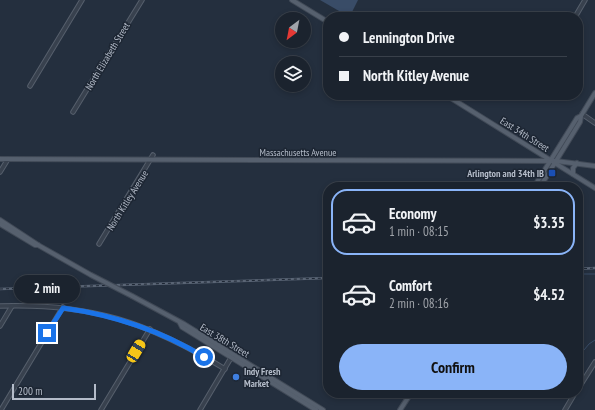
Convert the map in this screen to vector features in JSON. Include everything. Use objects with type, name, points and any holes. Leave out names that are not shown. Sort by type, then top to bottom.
[{"type":"main road","points":[[292,0],[323,19]]},
{"type":"main road","points":[[542,182],[577,118],[582,115],[595,93]]},
{"type":"main road","name":"East 34th Street","points":[[454,100],[595,188]]},
{"type":"main road","name":"Massachusetts Avenue","points":[[0,158],[553,161],[595,166]]},
{"type":"main road","points":[[538,182],[553,161]]},
{"type":"main road","points":[[573,174],[573,168],[577,163]]},
{"type":"main road","name":"East 38th Street","points":[[0,220],[38,245],[91,275],[184,324],[316,410]]},
{"type":"main road","name":"East 38th Street","points":[[0,224],[35,245],[38,245]]},
{"type":"main road","name":"East 38th Street","points":[[232,355],[324,410]]},
{"type":"main road","points":[[400,410],[408,398]]},
{"type":"street","points":[[30,86],[82,0]]},
{"type":"street","name":"North Elizabeth Street","points":[[73,112],[142,0]]},
{"type":"street","points":[[578,12],[585,0]]},
{"type":"street","points":[[582,115],[595,123]]},
{"type":"street","name":"North Kitley Avenue","points":[[99,244],[153,155]]},
{"type":"street","points":[[0,172],[8,159]]},
{"type":"street","points":[[0,306],[63,308],[107,316],[150,329],[177,341],[225,369]]},
{"type":"street","points":[[0,326],[12,306]]},
{"type":"street","points":[[0,410],[63,308]]},
{"type":"street","points":[[101,410],[150,329]]},
{"type":"street","points":[[200,410],[232,355]]},
{"type":"street","points":[[583,380],[595,362]]},
{"type":"street","points":[[565,410],[572,398]]},
{"type":"water","points":[[320,0],[358,0],[352,12],[341,12]]},
{"type":"waterway","points":[[583,274],[595,274]]},
{"type":"waterway","points":[[583,350],[595,340]]},
{"type":"railway","points":[[583,269],[595,268]]},
{"type":"railway","points":[[0,289],[323,278]]},
{"type":"place","name":"Arlington and 34th IB","points":[[552,173]]},
{"type":"place","name":"Indy Fresh Market","points":[[236,377]]},
{"type":"route","points":[[47,333],[63,308],[74,309],[118,318],[145,327],[190,348],[204,357]]}]
